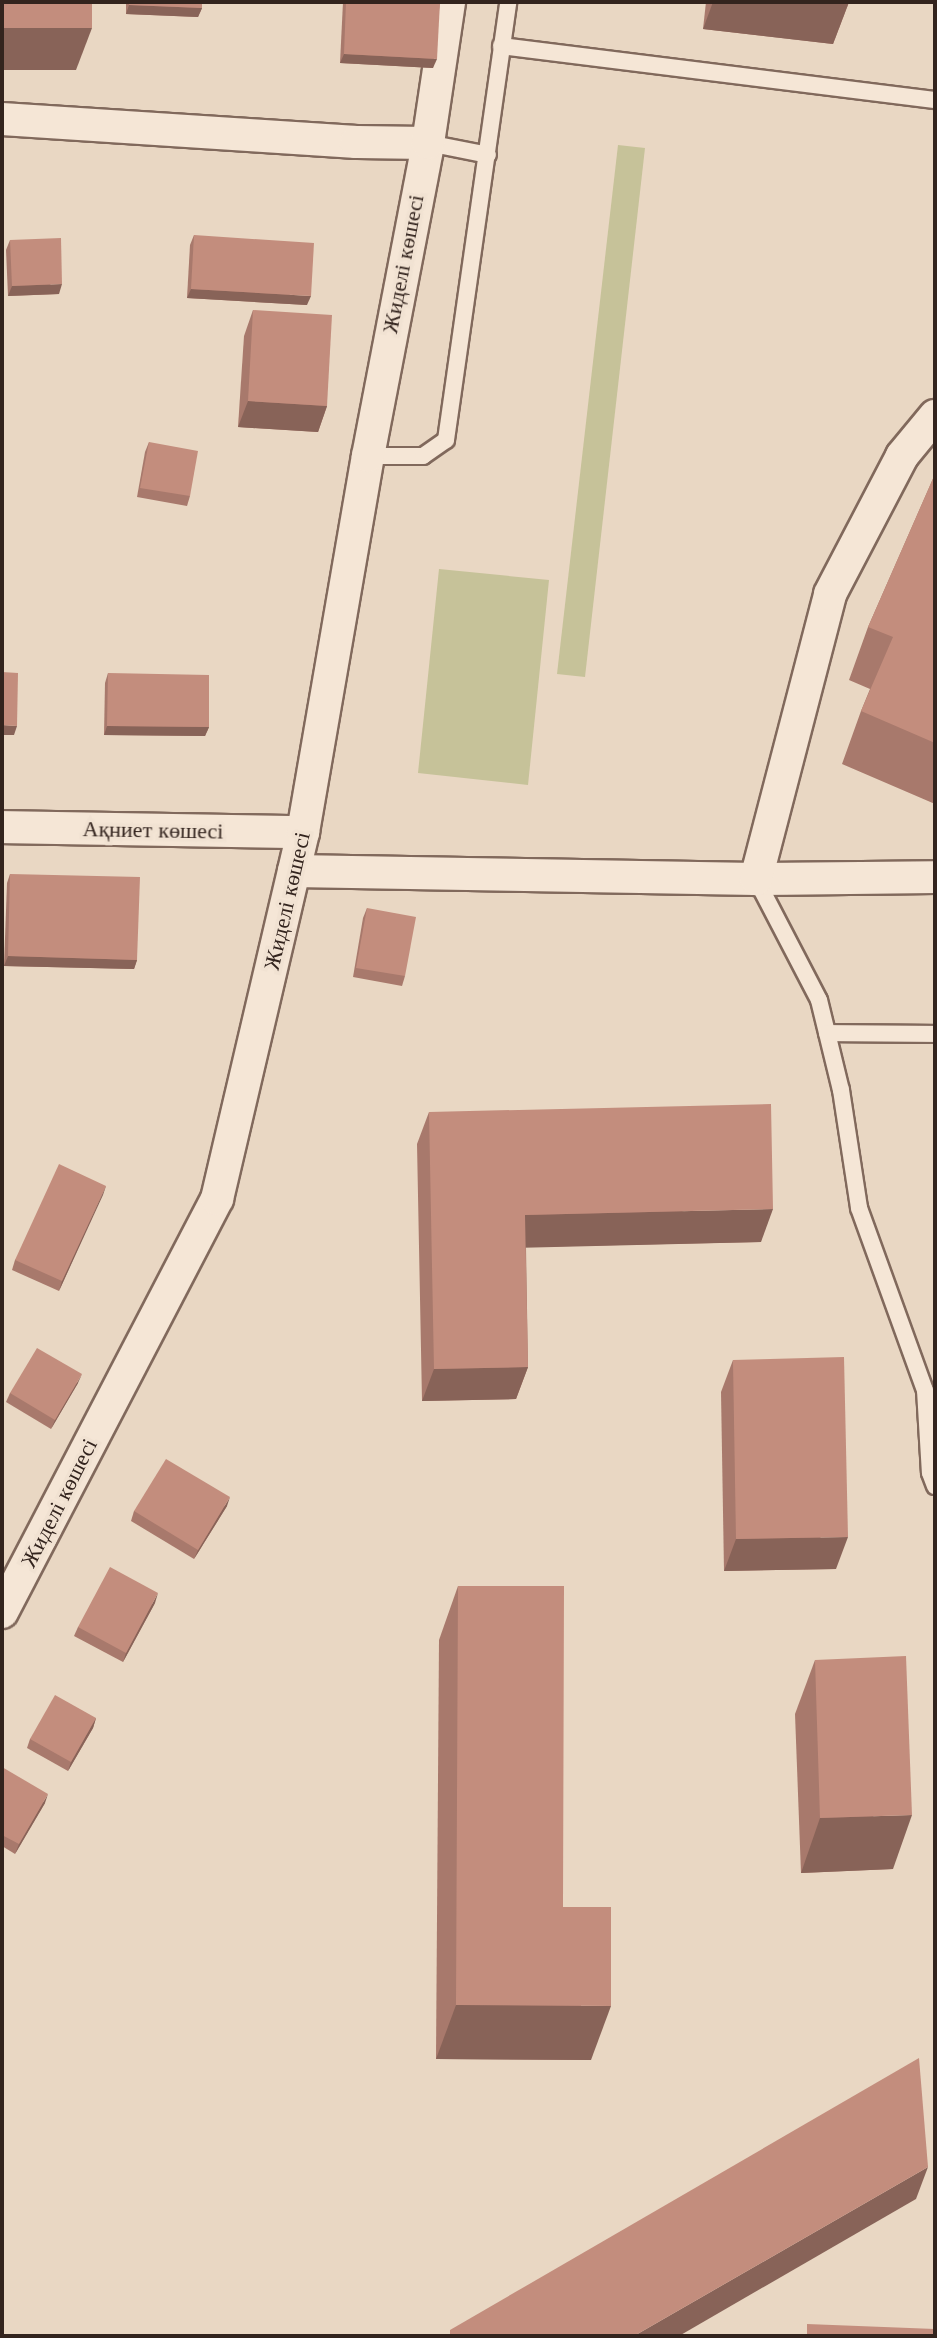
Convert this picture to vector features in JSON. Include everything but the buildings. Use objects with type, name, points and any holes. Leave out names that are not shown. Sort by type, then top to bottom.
[{"type":"street","name":"Жиделі көшесі","points":[[2,1612],[217,1199],[303,832],[415,195],[428,143],[449,2]]},
{"type":"street","points":[[2,119],[356,142],[428,143]]},
{"type":"street","points":[[756,879],[830,594],[902,456],[935,416]]},
{"type":"street","name":"Ақниет көшесі","points":[[2,827],[303,832]]},
{"type":"street","points":[[294,871],[756,879],[935,877]]},
{"type":"lane","points":[[368,456],[423,456],[446,440],[508,2]]},
{"type":"lane","points":[[501,46],[935,100]]},
{"type":"lane","points":[[428,143],[488,155]]},
{"type":"lane","points":[[756,879],[819,1000],[841,1090],[859,1208],[925,1390],[930,1473],[935,1486]]},
{"type":"lane","points":[[827,1033],[935,1034]]},
{"type":"shaded area","points":[[618,145],[645,148],[585,677],[557,674]]},
{"type":"shaded area","points":[[439,569],[549,580],[528,785],[418,773]]}]
